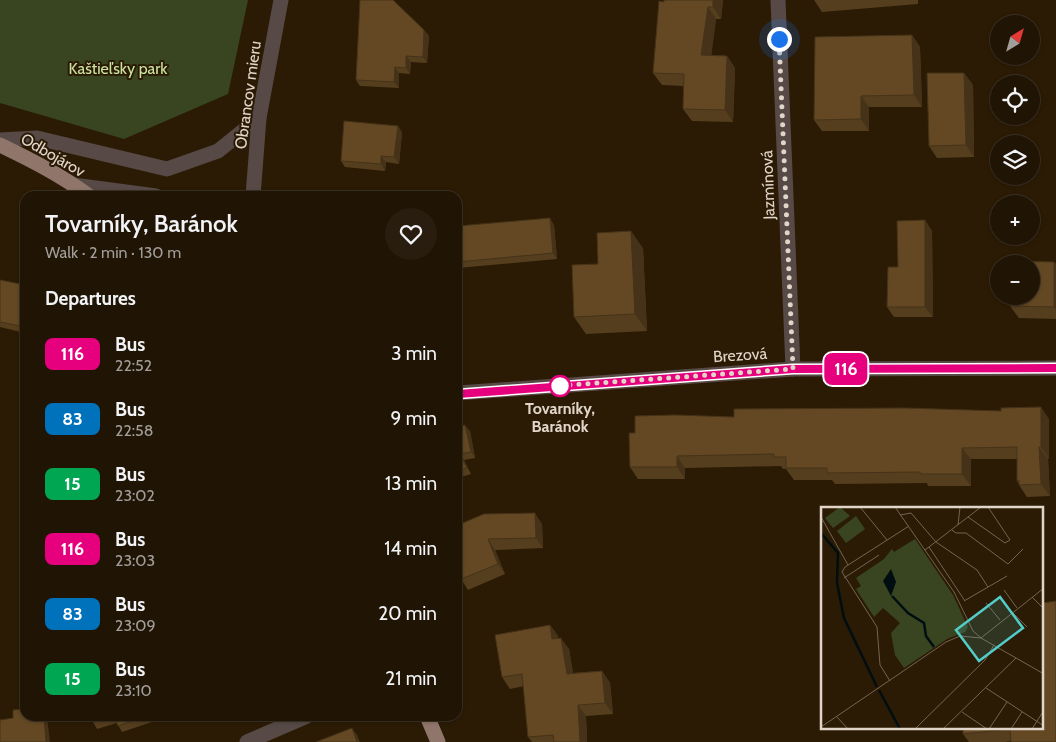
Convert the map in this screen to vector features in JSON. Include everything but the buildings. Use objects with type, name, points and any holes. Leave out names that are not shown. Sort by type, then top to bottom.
[{"type":"main road","name":"Odbojárov","points":[[0,145],[35,162],[82,191]]},
{"type":"main road","points":[[429,721],[438,742]]},
{"type":"street","name":"Obrancov mieru","points":[[253,191],[259,118],[281,0]]},
{"type":"street","name":"Jazmínová","points":[[778,0],[793,369]]},
{"type":"street","points":[[0,140],[38,138],[167,168],[218,151],[259,118]]},
{"type":"street","points":[[74,185],[119,191]]},
{"type":"street","name":"Brezová","points":[[462,394],[793,369],[1056,368]]},
{"type":"street","points":[[247,742],[295,721]]},
{"type":"green space","name":"Kaštieľsky park","points":[[0,0],[248,0],[228,94],[124,139],[0,103]]},
{"type":"bus line","name":"116","points":[[462,394],[793,369],[1056,368]]},
{"type":"place","name":"Tovarníky, Baránok","points":[[560,386]]},
{"type":"route","points":[[560,386],[556,386],[793,369],[779,39]]}]
